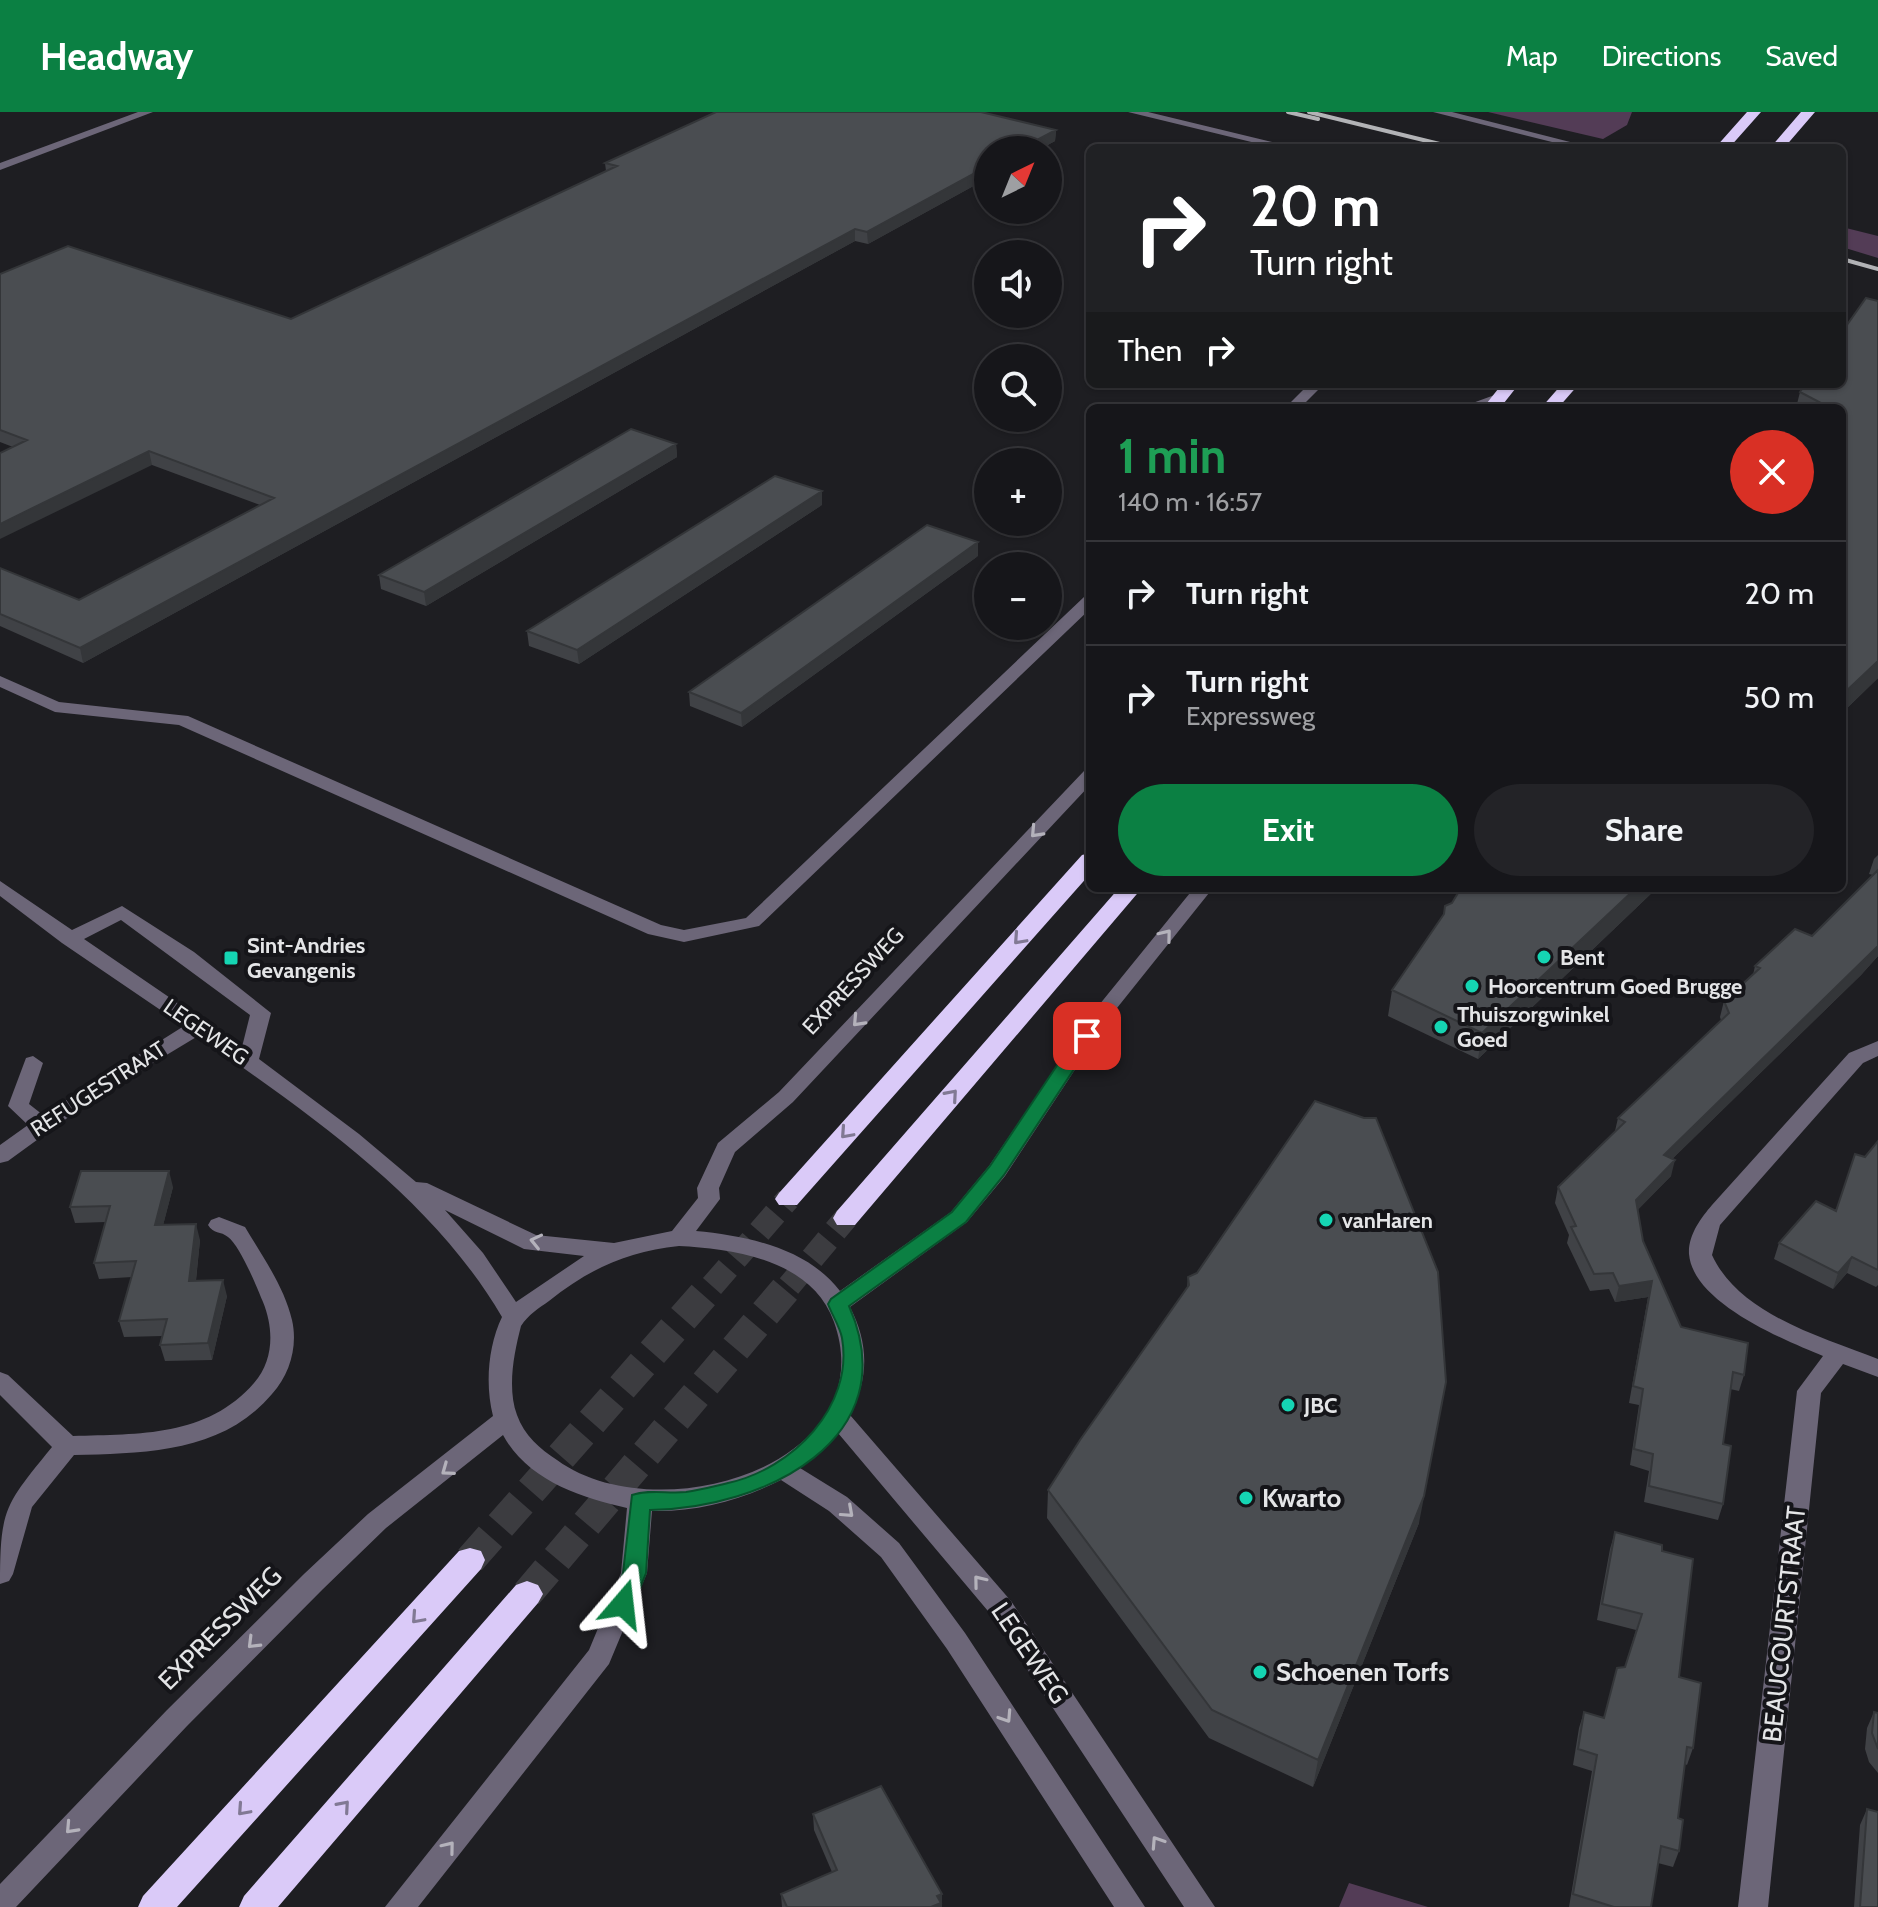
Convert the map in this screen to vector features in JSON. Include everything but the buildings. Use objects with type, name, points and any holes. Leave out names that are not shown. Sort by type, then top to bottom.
[{"type":"highway","points":[[1726,144],[1754,112]]},
{"type":"highway","points":[[1780,144],[1808,112]]},
{"type":"highway","points":[[1554,404],[1568,388]]},
{"type":"highway","points":[[788,1199],[1086,864]]},
{"type":"highway","points":[[846,1218],[1128,892]]},
{"type":"highway","points":[[155,1907],[470,1560]]},
{"type":"highway","points":[[256,1907],[527,1594]]},
{"type":"street","points":[[0,167],[148,112]]},
{"type":"street","points":[[1133,112],[1273,144]]},
{"type":"street","points":[[1438,112],[1572,144]]},
{"type":"street","points":[[1296,404],[1313,388]]},
{"type":"street","points":[[1478,404],[1501,396]]},
{"type":"street","points":[[0,681],[55,707],[182,720],[655,930],[684,936],[752,922],[1086,604]]},
{"type":"street","name":"EXPRESSWEG","points":[[679,1238],[709,1199],[708,1188],[726,1148],[786,1097],[1086,779]]},
{"type":"street","name":"LEGEWEG","points":[[0,887],[69,939],[248,1061],[408,1183],[491,1276],[514,1318]]},
{"type":"street","points":[[838,1304],[959,1217],[997,1171],[1102,1014],[1201,892]]},
{"type":"street","points":[[69,939],[122,912],[187,956],[261,1013],[248,1061]]},
{"type":"street","name":"REFUGESTRAAT","points":[[0,1156],[42,1125],[199,1026]]},
{"type":"street","points":[[1878,1048],[1856,1058],[1703,1232],[1703,1264],[1728,1298],[1740,1307],[1878,1368]]},
{"type":"street","points":[[33,1063],[18,1106],[42,1125]]},
{"type":"street","name":"LEGEWEG","points":[[408,1183],[532,1243],[614,1251]]},
{"type":"street","points":[[0,1381],[67,1446],[171,1440],[202,1433],[226,1422],[262,1392],[276,1371],[282,1345],[277,1308],[237,1232],[219,1225]]},
{"type":"street","points":[[679,1238],[722,1240],[770,1252],[812,1276],[838,1304],[852,1337],[853,1378],[838,1417],[815,1445],[783,1469],[737,1490],[686,1501],[640,1501],[596,1492],[553,1473],[523,1446],[506,1419],[497,1381],[514,1318],[574,1267],[614,1251],[679,1238]]},
{"type":"street","name":"BEAUCOURTSTRAAT","points":[[1753,1907],[1809,1391],[1839,1352]]},
{"type":"street","name":"LEGEWEG","points":[[838,1417],[1002,1609],[1200,1907]]},
{"type":"street","name":"EXPRESSWEG","points":[[0,1904],[127,1768],[362,1534],[463,1458],[506,1419]]},
{"type":"street","points":[[0,1574],[21,1503],[67,1446]]},
{"type":"street","points":[[783,1469],[838,1504],[890,1550],[956,1641],[1130,1907]]},
{"type":"street","points":[[400,1907],[600,1656],[634,1573],[640,1501]]},
{"type":"shaded area","points":[[1488,112],[1632,112],[1627,125],[1603,139]]},
{"type":"shaded area","points":[[1846,228],[1878,236],[1878,258],[1846,248]]},
{"type":"shaded area","points":[[1349,1883],[1428,1907],[1339,1907]]},
{"type":"tunnel","points":[[712,1286],[788,1199]]},
{"type":"tunnel","points":[[789,1286],[846,1218]]},
{"type":"tunnel","points":[[470,1560],[713,1284]]},
{"type":"tunnel","points":[[527,1594],[790,1284]]},
{"type":"railway","points":[[1288,112],[1318,119]]},
{"type":"railway","points":[[1309,112],[1440,144]]},
{"type":"railway","points":[[1846,260],[1878,269]]},
{"type":"place","name":"Bent","points":[[1544,957]]},
{"type":"place","name":"Sint-Andries Gevangenis","points":[[231,958]]},
{"type":"place","name":"Hoorcentrum Goed Brugge","points":[[1472,986]]},
{"type":"place","name":"Thuiszorgwinkel Goed","points":[[1441,1027]]},
{"type":"place","name":"vanHaren","points":[[1326,1220]]},
{"type":"place","name":"JBC","points":[[1288,1405]]},
{"type":"place","name":"Kwarto","points":[[1246,1498]]},
{"type":"place","name":"Schoenen Torfs","points":[[1260,1672]]},
{"type":"route","points":[[623,1604],[634,1573],[640,1501],[686,1501],[737,1490],[783,1469],[815,1445],[838,1417],[853,1378],[852,1337],[838,1304],[907,1258],[959,1217],[997,1171],[1087,1036]]}]
